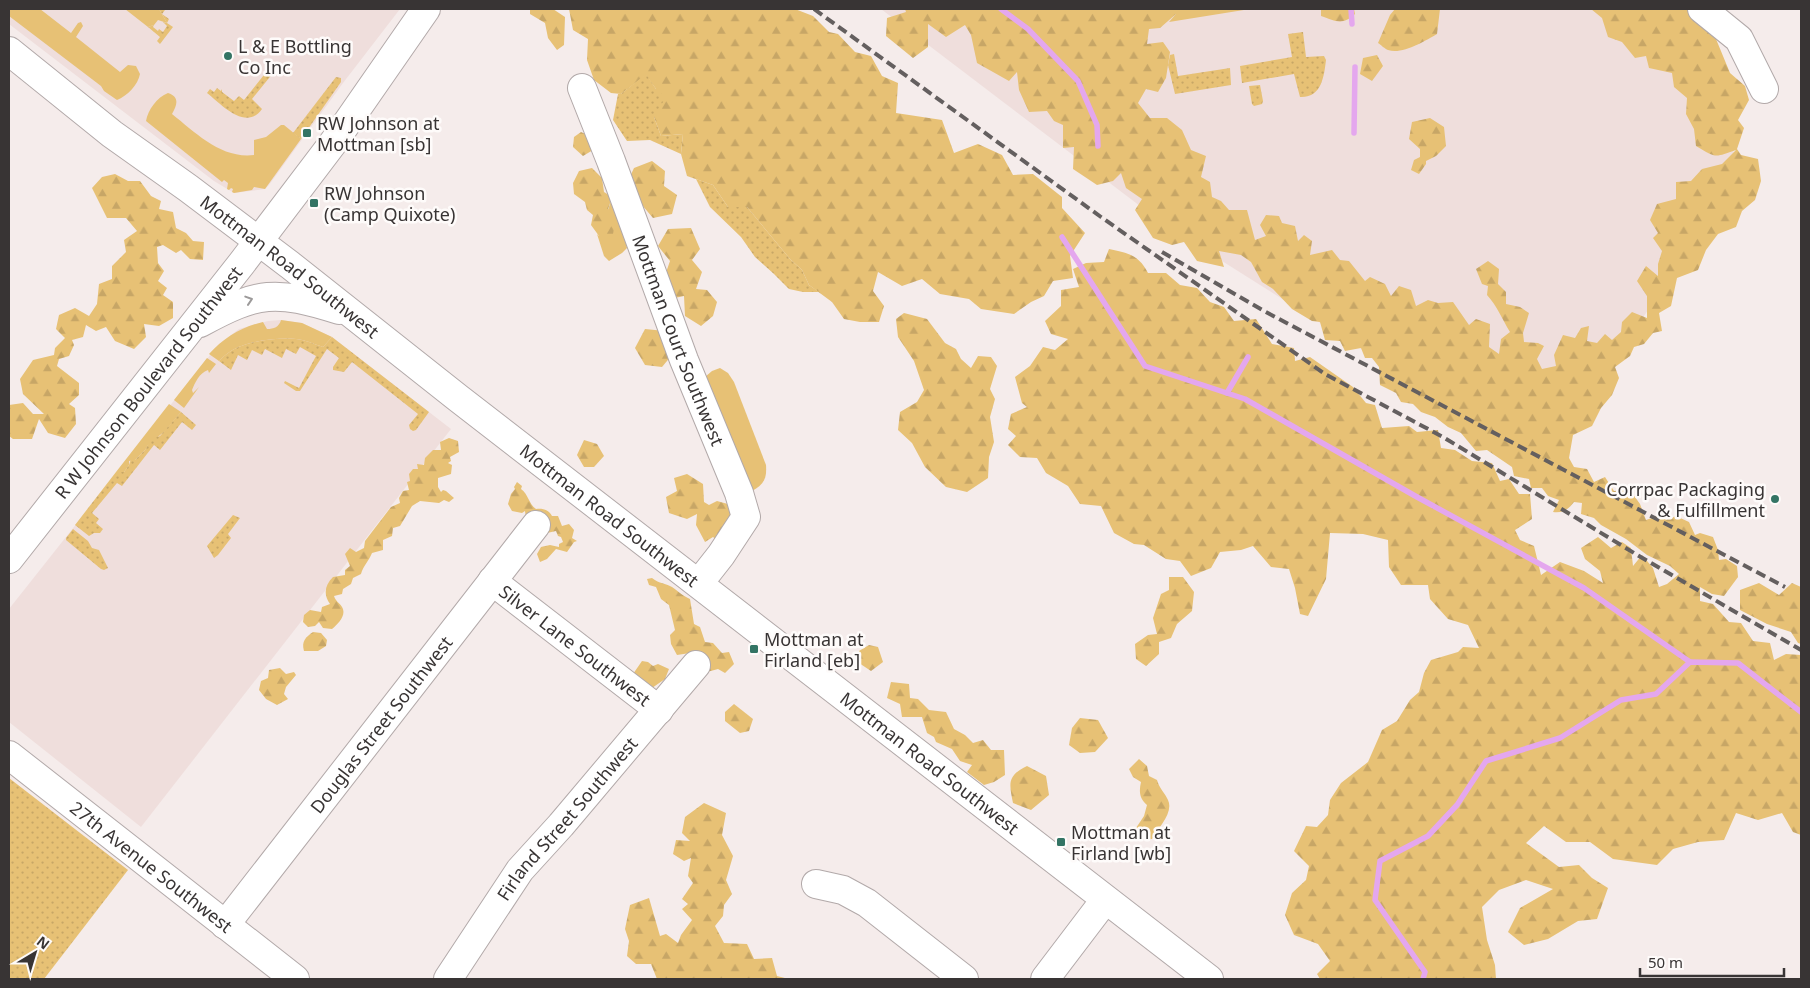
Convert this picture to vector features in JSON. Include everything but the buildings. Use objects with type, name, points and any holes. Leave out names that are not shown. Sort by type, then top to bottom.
[{"type":"street","name":"R W Johnson Boulevard Southwest","points":[[9,559],[333,143],[426,9]]},
{"type":"street","points":[[1702,9],[1739,39],[1764,89]]},
{"type":"street","name":"Mottman Road Southwest","points":[[9,51],[112,134],[258,241],[1209,979]]},
{"type":"street","name":"Mottman Court Southwest","points":[[582,88],[611,161],[684,360],[704,404],[739,493],[746,517],[699,583]]},
{"type":"street","points":[[190,329],[236,304],[265,296],[294,297],[352,314]]},
{"type":"street","name":"Douglas Street Southwest","points":[[225,924],[536,525]]},
{"type":"street","name":"Silver Lane Southwest","points":[[492,582],[659,710]]},
{"type":"street","name":"Firland Street Southwest","points":[[448,979],[520,870],[561,825],[696,665]]},
{"type":"street","name":"27th Avenue Southwest","points":[[9,754],[295,979]]},
{"type":"street","points":[[816,884],[843,890],[867,903],[964,979]]},
{"type":"street","points":[[1045,979],[1105,900]]},
{"type":"shaded area","points":[[9,9],[400,9],[343,83],[269,185],[265,189],[234,193],[214,181],[9,24]]},
{"type":"shaded area","points":[[881,9],[1666,9],[1705,42],[1741,180],[1549,449],[1431,393],[1165,225]]},
{"type":"shaded area","points":[[281,320],[302,323],[332,337],[451,429],[141,827],[9,722],[9,609],[218,345],[239,329],[268,321]]},
{"type":"green space","points":[[9,9],[40,9],[71,33],[78,23],[81,22],[83,26],[76,37],[120,72],[128,65],[136,66],[140,74],[137,82],[128,93],[117,100],[9,16]]},
{"type":"green space","points":[[125,9],[159,9],[167,23],[158,20],[154,25],[148,27]]},
{"type":"green space","points":[[159,9],[165,10],[162,14],[169,19],[167,23]]},
{"type":"green space","points":[[530,9],[553,9],[565,17],[564,45],[557,50],[548,38],[545,23],[530,14]]},
{"type":"green space","points":[[569,9],[795,9],[813,16],[829,32],[838,34],[855,52],[871,56],[882,76],[898,83],[896,113],[942,120],[954,153],[978,144],[1002,155],[1013,175],[1033,174],[1062,197],[1062,208],[1085,233],[1070,256],[1073,278],[1053,281],[1044,296],[1031,302],[1014,314],[981,309],[969,299],[940,294],[922,279],[902,286],[878,272],[873,291],[884,306],[879,322],[860,322],[844,319],[832,302],[809,285],[802,270],[790,259],[747,207],[728,207],[713,185],[687,176],[681,154],[683,134],[661,136],[654,117],[656,89],[646,75],[621,94],[611,93],[594,80],[587,60],[588,39],[573,30]]},
{"type":"green space","points":[[905,9],[1176,9],[1176,14],[1160,28],[1149,29],[1147,44],[1163,42],[1170,52],[1166,78],[1158,92],[1146,89],[1138,103],[1150,118],[1167,118],[1182,130],[1191,150],[1206,156],[1201,177],[1210,182],[1212,197],[1221,201],[1229,210],[1247,210],[1255,240],[1266,236],[1260,225],[1266,215],[1279,216],[1282,223],[1295,226],[1298,241],[1304,235],[1312,241],[1310,255],[1332,250],[1340,260],[1349,261],[1365,281],[1370,277],[1385,284],[1391,296],[1399,286],[1411,290],[1416,306],[1428,300],[1438,303],[1453,302],[1469,325],[1476,319],[1490,324],[1489,347],[1499,354],[1501,339],[1510,332],[1497,308],[1487,295],[1488,286],[1482,284],[1476,269],[1488,261],[1499,269],[1498,284],[1506,292],[1506,304],[1520,307],[1529,313],[1523,333],[1524,342],[1538,343],[1544,346],[1537,359],[1542,369],[1556,366],[1554,355],[1563,335],[1575,338],[1581,328],[1589,326],[1587,341],[1597,343],[1605,334],[1612,340],[1621,332],[1622,322],[1632,312],[1647,318],[1647,296],[1637,281],[1646,266],[1658,276],[1658,264],[1662,251],[1653,238],[1658,233],[1650,220],[1657,204],[1676,199],[1676,182],[1691,181],[1702,169],[1722,164],[1736,150],[1716,156],[1696,146],[1694,129],[1686,114],[1687,98],[1674,87],[1672,73],[1649,68],[1646,56],[1635,58],[1622,42],[1608,37],[1602,18],[1591,9],[1714,9],[1716,39],[1730,73],[1745,86],[1749,100],[1738,120],[1744,128],[1737,149],[1741,155],[1758,159],[1761,181],[1755,200],[1742,211],[1736,227],[1718,234],[1706,250],[1698,270],[1677,278],[1671,306],[1659,313],[1662,331],[1653,333],[1644,344],[1634,347],[1630,356],[1615,367],[1619,378],[1612,395],[1601,408],[1592,426],[1573,435],[1569,458],[1574,467],[1587,469],[1594,482],[1605,477],[1614,491],[1630,490],[1640,504],[1646,520],[1660,515],[1666,520],[1676,516],[1689,522],[1695,535],[1700,533],[1713,537],[1718,550],[1719,560],[1726,559],[1737,566],[1738,577],[1724,596],[1712,594],[1700,587],[1700,601],[1713,604],[1729,622],[1741,623],[1753,641],[1770,643],[1774,660],[1786,654],[1801,655],[1801,835],[1793,832],[1782,813],[1758,820],[1736,813],[1724,840],[1698,842],[1673,849],[1657,865],[1613,859],[1590,842],[1566,842],[1544,826],[1526,843],[1559,867],[1579,865],[1592,878],[1608,888],[1597,919],[1578,921],[1548,939],[1524,945],[1508,932],[1520,908],[1553,889],[1526,880],[1499,890],[1482,907],[1487,940],[1495,965],[1496,979],[1320,979],[1317,974],[1330,961],[1318,944],[1294,935],[1285,915],[1292,893],[1306,880],[1309,866],[1294,851],[1306,826],[1317,827],[1328,815],[1330,800],[1341,783],[1368,762],[1382,730],[1397,721],[1410,700],[1419,692],[1424,673],[1431,660],[1458,652],[1463,647],[1479,648],[1468,625],[1448,619],[1430,599],[1428,585],[1401,585],[1389,567],[1388,540],[1363,534],[1330,533],[1326,579],[1308,616],[1300,614],[1289,569],[1271,567],[1253,546],[1241,550],[1220,552],[1211,568],[1191,576],[1180,561],[1166,559],[1144,545],[1134,544],[1114,533],[1101,506],[1080,504],[1068,486],[1046,473],[1037,458],[1020,457],[1008,445],[1016,436],[1008,429],[1011,414],[1027,407],[1022,403],[1015,377],[1030,366],[1043,347],[1055,350],[1068,339],[1051,334],[1045,321],[1061,306],[1061,290],[1079,287],[1073,269],[1086,263],[1104,262],[1109,249],[1132,256],[1141,262],[1148,273],[1166,273],[1180,285],[1197,288],[1210,302],[1224,307],[1234,321],[1256,319],[1272,344],[1294,348],[1295,361],[1310,357],[1353,387],[1366,403],[1375,405],[1382,428],[1409,426],[1417,432],[1438,430],[1441,448],[1455,450],[1472,461],[1492,463],[1500,481],[1509,479],[1519,494],[1530,494],[1532,519],[1515,530],[1520,540],[1534,546],[1541,575],[1560,562],[1584,571],[1603,583],[1600,571],[1585,559],[1581,548],[1598,537],[1611,548],[1622,542],[1631,548],[1633,566],[1642,555],[1653,568],[1659,587],[1667,584],[1679,574],[1670,566],[1647,555],[1626,539],[1601,525],[1594,518],[1581,514],[1582,503],[1574,502],[1565,510],[1553,512],[1559,500],[1548,496],[1542,488],[1531,488],[1529,479],[1514,476],[1512,467],[1487,450],[1476,451],[1461,433],[1448,427],[1435,417],[1421,412],[1413,404],[1401,402],[1396,393],[1380,385],[1379,367],[1372,358],[1365,358],[1361,348],[1345,351],[1340,341],[1325,340],[1320,322],[1312,321],[1292,309],[1273,289],[1262,282],[1251,262],[1241,255],[1219,251],[1224,267],[1197,261],[1184,242],[1172,245],[1153,238],[1135,210],[1142,199],[1126,188],[1121,173],[1113,181],[1097,185],[1073,169],[1074,147],[1063,148],[1063,125],[1054,121],[1047,111],[1029,112],[1019,90],[1017,72],[1009,81],[977,63],[971,35],[965,25],[946,37],[928,24],[928,47],[913,58],[886,36],[887,18],[906,12]]},
{"type":"green space","points":[[1176,9],[1250,9],[1169,22],[1176,14]]},
{"type":"green space","points":[[1321,9],[1354,9],[1355,14],[1346,20],[1339,21],[1321,16]]},
{"type":"green space","points":[[1395,9],[1440,9],[1437,34],[1400,51],[1386,49],[1378,43],[1390,15]]},
{"type":"green space","points":[[163,22],[173,27],[160,44],[157,41],[160,37],[148,27],[154,25],[153,27],[158,31],[159,29],[163,32],[167,26]]},
{"type":"green space","points":[[1303,32],[1306,57],[1324,56],[1326,60],[1323,79],[1313,94],[1300,97],[1294,74],[1242,83],[1240,66],[1292,57],[1288,34]]},
{"type":"green space","points":[[1174,54],[1178,76],[1230,68],[1231,85],[1175,94],[1168,65],[1170,55]]},
{"type":"green space","points":[[1377,55],[1383,66],[1372,81],[1360,74],[1363,58]]},
{"type":"green space","points":[[275,64],[278,67],[252,99],[262,109],[256,115],[249,118],[234,114],[207,93],[210,89],[214,92],[217,88],[221,91],[222,89],[222,92],[234,101],[239,96],[244,100],[271,66]]},
{"type":"green space","points":[[646,74],[656,89],[666,97],[654,117],[661,136],[683,134],[681,154],[650,140],[627,141],[613,120],[618,94],[621,94]]},
{"type":"green space","points":[[336,77],[341,78],[341,82],[301,139],[293,133]]},
{"type":"green space","points":[[1260,85],[1263,101],[1262,104],[1254,106],[1249,86]]},
{"type":"green space","points":[[168,93],[176,99],[172,114],[210,143],[231,153],[254,155],[254,140],[266,137],[281,125],[284,125],[301,139],[265,189],[254,187],[252,190],[234,193],[232,192],[233,189],[227,189],[228,183],[224,180],[222,182],[146,121],[154,104]]},
{"type":"green space","points":[[1430,118],[1444,127],[1446,146],[1436,156],[1426,161],[1419,174],[1411,170],[1414,160],[1420,157],[1420,149],[1409,139],[1412,122]]},
{"type":"green space","points":[[581,132],[592,137],[593,150],[583,156],[573,147],[574,137]]},
{"type":"green space","points":[[652,161],[665,171],[664,186],[677,195],[672,214],[653,218],[642,205],[630,200],[627,183],[634,168]]},
{"type":"green space","points":[[592,168],[602,178],[604,192],[612,197],[608,209],[616,218],[613,234],[599,236],[591,225],[593,215],[587,210],[585,202],[574,194],[573,183],[579,171]]},
{"type":"green space","points":[[115,174],[128,181],[140,181],[151,196],[161,201],[159,209],[173,212],[176,228],[186,233],[193,241],[204,242],[203,260],[190,259],[181,250],[176,253],[163,245],[157,247],[158,263],[164,271],[158,281],[167,288],[163,295],[173,302],[173,318],[159,326],[144,324],[146,337],[134,349],[115,341],[106,327],[96,331],[86,325],[83,337],[72,340],[74,345],[69,356],[59,359],[57,366],[79,383],[79,395],[69,404],[75,408],[76,424],[65,438],[48,433],[39,419],[32,439],[13,439],[9,436],[9,405],[23,403],[33,414],[44,414],[23,394],[20,379],[33,360],[54,355],[55,348],[65,338],[56,329],[59,315],[75,308],[89,316],[97,304],[99,284],[112,279],[112,266],[126,252],[124,240],[137,231],[126,218],[107,218],[92,188],[102,177]]},
{"type":"green space","points":[[696,179],[713,185],[728,207],[747,207],[790,259],[802,270],[809,285],[819,292],[803,292],[789,289],[755,257],[741,237],[710,207]]},
{"type":"green space","points":[[611,201],[626,239],[627,248],[609,261],[604,256],[597,234],[599,236]]},
{"type":"green space","points":[[691,228],[700,249],[692,260],[702,272],[696,289],[707,290],[717,302],[713,316],[701,326],[685,316],[684,296],[670,299],[663,281],[670,261],[658,246],[668,229]]},
{"type":"green space","points":[[904,313],[927,319],[945,343],[956,349],[961,359],[971,368],[978,356],[991,357],[997,366],[990,389],[995,399],[990,417],[994,442],[989,457],[988,478],[967,492],[946,487],[925,467],[912,443],[898,430],[900,412],[917,402],[924,390],[914,361],[898,337],[896,319]]},
{"type":"green space","points":[[281,320],[302,323],[332,337],[323,347],[307,341],[280,339],[245,345],[231,351],[219,361],[209,354],[227,338],[240,330],[263,322],[267,329],[272,329],[278,326]]},
{"type":"green space","points":[[645,329],[665,331],[672,355],[662,367],[645,365],[635,348]]},
{"type":"green space","points":[[332,337],[429,412],[416,430],[410,429],[409,425],[418,414],[352,362],[344,372],[333,370],[339,358],[327,349],[300,391],[296,391],[284,383],[285,381],[299,388],[316,356],[300,347],[296,354],[286,349],[282,358],[265,349],[262,355],[252,350],[247,360],[238,355],[231,370],[219,361],[227,353],[253,342],[271,339],[296,339],[323,347]]},
{"type":"green space","points":[[207,358],[216,364],[209,373],[208,370],[205,371],[198,378],[192,390],[193,393],[199,387],[184,408],[174,400]]},
{"type":"green space","points":[[720,368],[728,373],[734,382],[766,465],[764,481],[752,491],[705,377],[712,371]]},
{"type":"green space","points":[[169,404],[181,412],[165,431],[148,445],[135,460],[129,461],[129,465],[124,472],[116,472]]},
{"type":"green space","points":[[181,412],[196,425],[192,430],[182,422],[160,450],[154,445],[122,486],[117,483],[92,513],[99,519],[96,523],[103,529],[100,533],[94,533],[89,536],[75,525],[116,472],[124,472],[131,459],[135,460],[145,450],[151,439],[160,436]]},
{"type":"green space","points":[[449,438],[458,441],[459,452],[450,457],[451,461],[448,463],[452,465],[451,474],[438,478],[438,487],[441,492],[443,490],[446,491],[454,498],[449,502],[444,500],[439,503],[420,501],[412,506],[400,526],[393,528],[392,536],[383,540],[383,550],[372,553],[361,574],[353,578],[351,584],[343,589],[342,594],[334,596],[343,610],[343,616],[339,622],[332,629],[323,628],[319,622],[315,626],[308,627],[303,622],[304,615],[310,610],[321,612],[322,607],[330,604],[326,593],[328,583],[333,577],[345,575],[345,570],[350,566],[345,554],[350,548],[356,552],[364,548],[365,541],[391,507],[400,503],[399,498],[403,491],[409,490],[407,482],[410,481],[409,474],[413,469],[418,469],[417,464],[424,465],[425,458],[433,450],[441,450],[440,442]]},
{"type":"green space","points":[[584,440],[597,444],[604,456],[594,467],[584,467],[577,455]]},
{"type":"green space","points":[[687,474],[703,484],[704,502],[709,505],[717,501],[735,506],[721,543],[713,537],[705,542],[696,525],[697,514],[687,519],[669,513],[666,497],[677,491],[674,478]]},
{"type":"green space","points":[[517,482],[522,486],[521,489],[536,509],[545,510],[552,516],[558,516],[562,526],[569,524],[574,530],[572,538],[577,541],[574,542],[567,552],[556,549],[547,559],[540,562],[537,554],[541,547],[550,545],[559,547],[559,544],[563,542],[556,531],[547,533],[542,527],[526,518],[525,511],[522,513],[512,511],[508,504]]},
{"type":"green space","points":[[233,515],[240,518],[228,534],[231,538],[214,558],[207,546]]},
{"type":"green space","points":[[73,529],[88,541],[92,548],[99,550],[108,568],[101,569],[66,540]]},
{"type":"green space","points":[[1169,577],[1183,577],[1194,592],[1192,611],[1177,624],[1171,638],[1159,642],[1159,654],[1146,666],[1136,659],[1135,644],[1148,635],[1157,634],[1153,618],[1161,594],[1169,590]]},
{"type":"green space","points":[[652,578],[672,587],[690,599],[694,624],[700,627],[705,642],[713,643],[722,653],[729,652],[734,664],[725,673],[718,669],[707,672],[692,661],[690,653],[677,655],[671,644],[670,635],[675,630],[669,605],[661,599],[656,587],[649,585],[647,579]]},
{"type":"green space","points":[[1759,583],[1779,595],[1792,583],[1801,587],[1801,644],[1798,643],[1791,632],[1767,624],[1740,610],[1740,590]]},
{"type":"green space","points":[[313,632],[321,633],[327,640],[326,646],[318,651],[304,651],[303,645],[305,640]]},
{"type":"green space","points":[[869,645],[878,647],[883,662],[871,671],[859,663],[859,651]]},
{"type":"green space","points":[[642,661],[648,662],[653,666],[658,664],[669,669],[665,679],[652,688],[633,674]]},
{"type":"green space","points":[[280,668],[286,674],[294,672],[296,675],[286,687],[284,694],[288,699],[277,705],[266,699],[259,690],[261,681],[268,678],[269,670]]},
{"type":"green space","points":[[891,682],[909,684],[910,698],[918,699],[929,710],[946,712],[954,729],[965,735],[973,743],[983,740],[991,750],[1004,750],[1005,775],[994,782],[984,785],[967,772],[972,765],[960,761],[952,749],[936,742],[934,737],[927,733],[922,717],[902,717],[900,704],[887,698]]},
{"type":"green space","points":[[734,704],[753,719],[749,731],[740,733],[725,721],[725,712]]},
{"type":"green space","points":[[1080,718],[1098,720],[1108,738],[1095,752],[1080,753],[1069,745],[1072,728]]},
{"type":"green space","points":[[1139,759],[1147,766],[1149,776],[1157,780],[1169,805],[1165,820],[1152,839],[1141,840],[1136,828],[1144,816],[1147,805],[1142,800],[1140,794],[1141,782],[1133,777],[1129,769]]},
{"type":"green space","points":[[1027,766],[1046,776],[1049,795],[1031,810],[1013,803],[1010,785],[1016,773]]},
{"type":"green space","points":[[9,778],[128,870],[44,979],[9,979]]},
{"type":"green space","points":[[704,803],[726,813],[722,835],[733,856],[726,880],[732,894],[724,905],[723,916],[715,926],[724,943],[747,944],[754,959],[772,958],[777,976],[789,979],[657,979],[651,964],[636,964],[627,956],[629,941],[625,929],[630,905],[649,898],[660,936],[666,934],[678,943],[681,935],[692,920],[682,909],[688,904],[682,899],[693,883],[688,876],[691,858],[684,861],[673,854],[676,840],[690,841],[682,833],[685,817]]},
{"type":"waterway","points":[[1001,9],[1028,29],[1078,81],[1097,125],[1098,146]]},
{"type":"waterway","points":[[1351,9],[1352,24]]},
{"type":"waterway","points":[[1354,133],[1355,67]]},
{"type":"waterway","points":[[1062,237],[1145,366],[1245,399],[1417,497],[1584,588],[1690,662]]},
{"type":"waterway","points":[[1227,393],[1248,357]]},
{"type":"waterway","points":[[1423,979],[1425,972],[1375,900],[1380,861],[1428,836],[1457,805],[1486,761],[1560,738],[1621,700],[1656,694],[1690,662],[1738,663],[1801,712]]},
{"type":"railway","points":[[814,9],[1101,217],[1325,374],[1443,437],[1639,556],[1801,650]]},
{"type":"railway","points":[[1162,252],[1264,311],[1785,587]]},
{"type":"place","name":"L & E Bottling Co Inc","points":[[228,56]]},
{"type":"place","name":"RW Johnson at Mottman [sb]","points":[[307,133]]},
{"type":"place","name":"RW Johnson (Camp Quixote)","points":[[314,203]]},
{"type":"place","name":"Corrpac Packaging & Fulfillment","points":[[1775,499]]},
{"type":"place","name":"Mottman at Firland [eb]","points":[[754,649]]},
{"type":"place","name":"Mottman at Firland [wb]","points":[[1061,842]]}]
